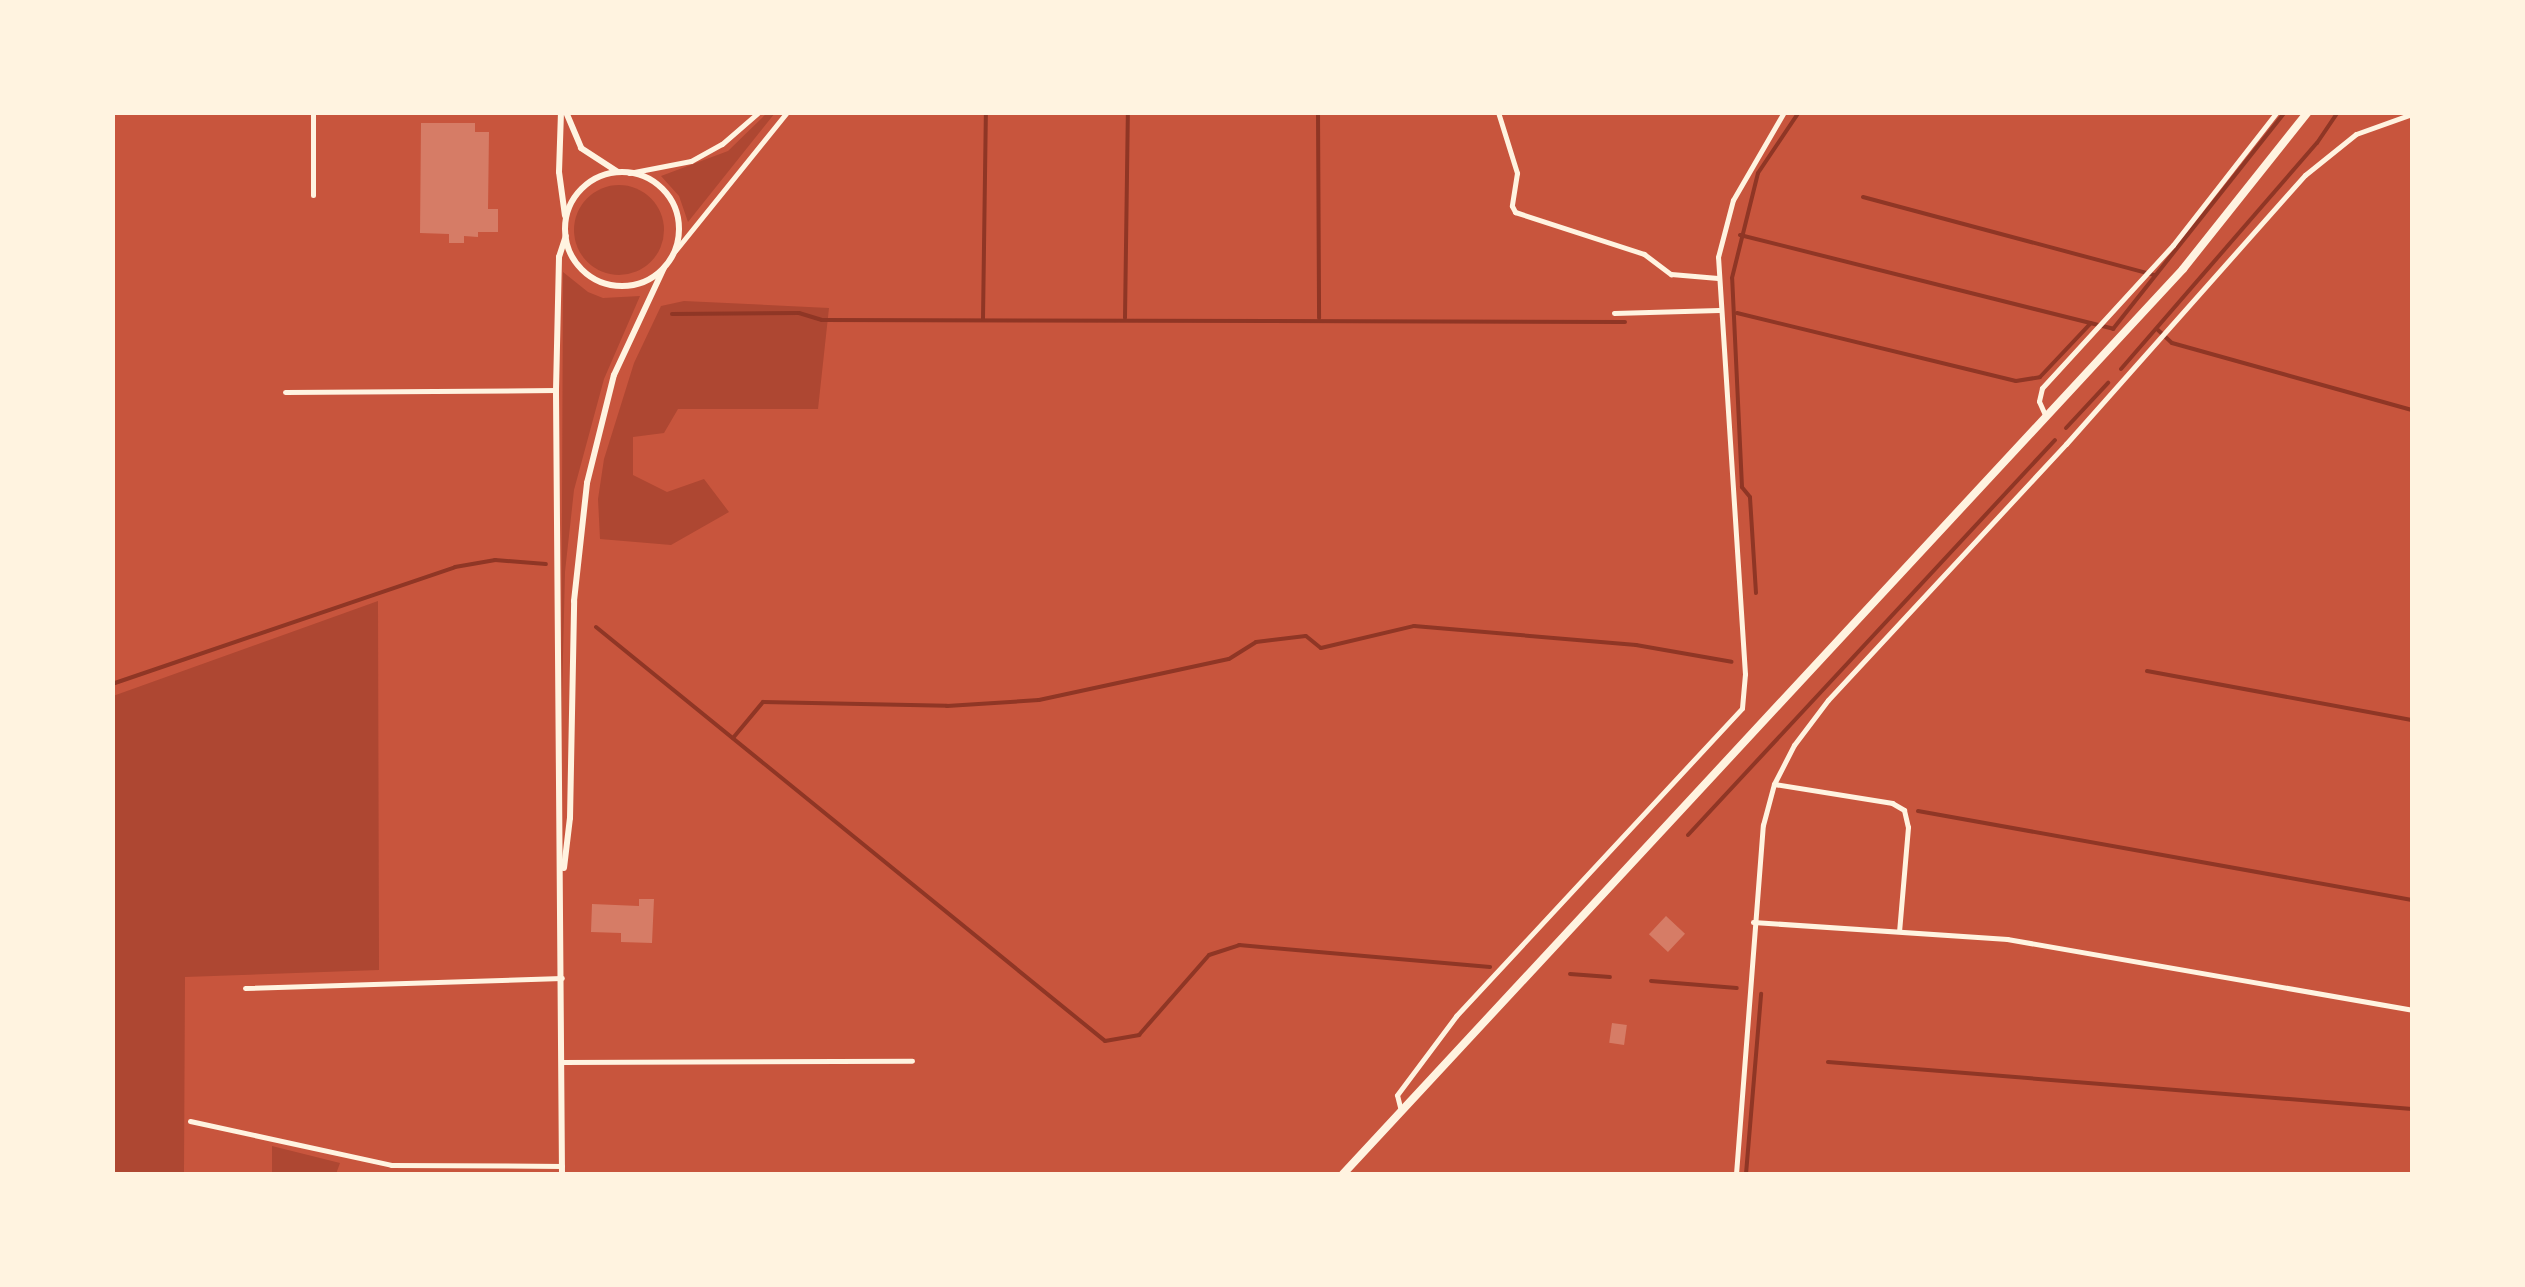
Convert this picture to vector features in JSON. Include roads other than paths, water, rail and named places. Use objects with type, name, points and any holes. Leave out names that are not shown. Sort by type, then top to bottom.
[{"type":"main road","points":[[564,112],[581,148],[619,172]]},
{"type":"main road","points":[[562,1170],[556,390],[559,258],[566,236],[559,172],[564,112]]},
{"type":"main road","points":[[1343,1174],[2183,269],[2308,112]]},
{"type":"main road","points":[[562,884],[570,818],[573,618],[587,483],[614,375],[675,251],[678,216],[660,187],[629,172],[619,172],[604,175],[578,192],[566,220]]},
{"type":"main road","points":[[566,236],[582,269],[614,286],[632,286],[664,268]]},
{"type":"street","points":[[312,195],[313,112]]},
{"type":"street","points":[[629,172],[691,161],[722,144],[759,112]]},
{"type":"street","points":[[675,251],[787,112]]},
{"type":"street","points":[[1498,112],[1518,178],[1512,206],[1515,212],[1648,256],[1671,274],[1718,278]]},
{"type":"street","points":[[1401,1111],[1397,1095],[1456,1016],[1742,708],[1746,674],[1719,310],[1721,234],[1730,208],[1784,112]]},
{"type":"street","points":[[2046,417],[2039,401],[2042,388],[2150,269],[2278,112]]},
{"type":"street","points":[[1736,1174],[1764,819],[1774,784],[1794,744],[1828,700],[2325,156],[2368,127],[2412,114]]},
{"type":"street","points":[[1614,313],[1719,310]]},
{"type":"street","points":[[285,392],[556,390]]},
{"type":"street","points":[[1774,784],[1902,808],[1908,823],[1899,931]]},
{"type":"street","points":[[1753,922],[1899,931],[2068,948],[2412,1010]]},
{"type":"street","points":[[245,988],[562,978]]},
{"type":"street","points":[[562,1062],[912,1061]]},
{"type":"street","points":[[190,1121],[391,1164],[562,1170]]},
{"type":"waterway","points":[[983,319],[986,112]]},
{"type":"waterway","points":[[1125,318],[1128,112]]},
{"type":"waterway","points":[[1318,112],[1319,318]]},
{"type":"waterway","points":[[1756,593],[1750,497],[1742,487],[1732,278],[1758,173],[1799,112]]},
{"type":"waterway","points":[[1740,235],[2113,329],[2285,112]]},
{"type":"waterway","points":[[2121,369],[2317,143],[2338,112]]},
{"type":"waterway","points":[[1863,197],[2155,275]]},
{"type":"waterway","points":[[672,314],[799,313],[822,320],[1625,322]]},
{"type":"waterway","points":[[1737,313],[2016,381],[2040,377],[2091,323]]},
{"type":"waterway","points":[[2158,330],[2172,343],[2412,410]]},
{"type":"waterway","points":[[2066,428],[2108,383]]},
{"type":"waterway","points":[[1688,835],[2055,440]]},
{"type":"waterway","points":[[112,684],[455,567],[495,560],[546,564]]},
{"type":"waterway","points":[[733,738],[763,702],[947,706],[1039,700],[1229,659],[1256,642],[1306,636],[1321,648],[1414,626],[1636,645],[1732,662]]},
{"type":"waterway","points":[[596,627],[1105,1041],[1139,1035],[1209,955],[1239,945],[1490,967]]},
{"type":"waterway","points":[[2147,671],[2412,720]]},
{"type":"waterway","points":[[1918,811],[2412,900]]},
{"type":"waterway","points":[[1570,974],[1610,977]]},
{"type":"waterway","points":[[1651,981],[1737,988]]},
{"type":"waterway","points":[[1746,1174],[1761,994]]},
{"type":"waterway","points":[[1828,1062],[2412,1109]]}]
